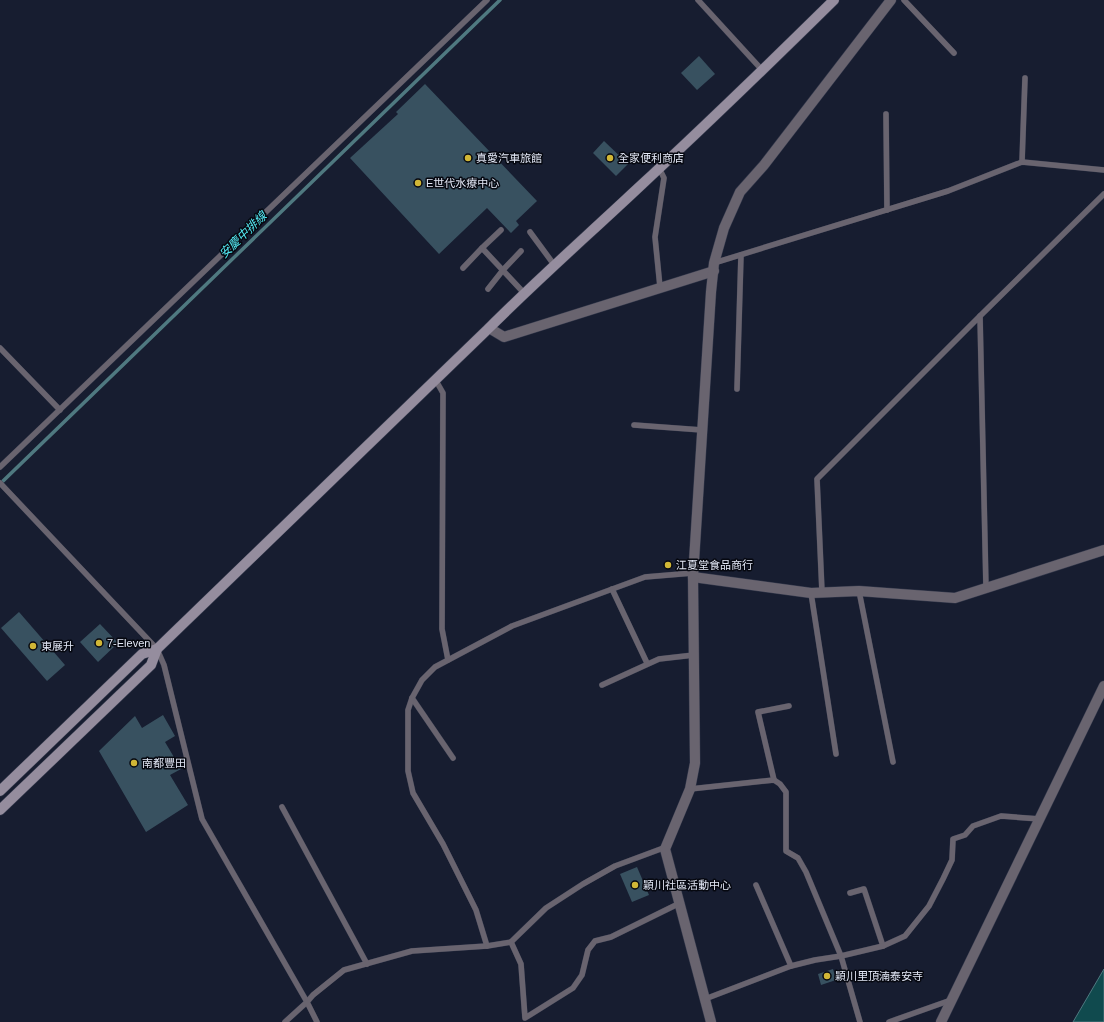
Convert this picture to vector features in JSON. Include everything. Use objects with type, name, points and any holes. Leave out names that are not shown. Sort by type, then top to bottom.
[{"type":"main road","points":[[0,810],[151,665],[158,648],[524,293],[555,266],[659,168],[834,0]]},
{"type":"main road","points":[[0,791],[142,654],[158,648]]},
{"type":"street","points":[[711,1022],[666,847],[690,789],[695,763],[693,575],[711,292],[714,267],[724,228],[740,192],[764,165],[891,0]]},
{"type":"street","points":[[489,328],[504,337],[660,287],[714,267]]},
{"type":"street","points":[[693,575],[811,593],[859,591],[955,598],[1104,550]]},
{"type":"street","points":[[941,1022],[1104,686]]},
{"type":"lane","points":[[0,467],[487,0]]},
{"type":"lane","points":[[698,0],[762,70]]},
{"type":"lane","points":[[904,0],[954,53]]},
{"type":"lane","points":[[1022,162],[1025,78]]},
{"type":"lane","points":[[886,114],[887,210]]},
{"type":"lane","points":[[714,267],[741,255],[948,191],[1022,162],[1104,170]]},
{"type":"lane","points":[[659,168],[664,178],[655,237],[660,287]]},
{"type":"lane","points":[[822,592],[817,479],[1104,194]]},
{"type":"lane","points":[[463,268],[501,230]]},
{"type":"lane","points":[[530,232],[555,266]]},
{"type":"lane","points":[[482,248],[524,293]]},
{"type":"lane","points":[[488,289],[503,270],[521,252]]},
{"type":"lane","points":[[737,389],[741,255]]},
{"type":"lane","points":[[980,316],[986,588]]},
{"type":"lane","points":[[0,348],[60,410]]},
{"type":"lane","points":[[435,379],[443,393],[442,629],[448,660]]},
{"type":"lane","points":[[634,426],[702,430]]},
{"type":"lane","points":[[0,483],[158,648],[164,666],[202,819],[308,1002],[317,1022]]},
{"type":"lane","points":[[487,946],[476,910],[443,844],[413,793],[408,771],[407,728],[408,710],[412,698],[422,680],[435,667],[512,626],[645,577],[693,575]]},
{"type":"lane","points":[[612,589],[647,663]]},
{"type":"lane","points":[[859,591],[893,762]]},
{"type":"lane","points":[[811,593],[836,754]]},
{"type":"lane","points":[[602,685],[647,663],[659,659],[694,655]]},
{"type":"lane","points":[[412,698],[453,758]]},
{"type":"lane","points":[[774,780],[758,712],[789,706]]},
{"type":"lane","points":[[690,789],[774,780],[780,784],[786,792],[786,851],[798,858],[806,872],[841,956],[860,1022]]},
{"type":"lane","points":[[282,806],[367,964]]},
{"type":"lane","points":[[705,999],[791,966],[883,946],[905,936],[930,906],[952,860],[953,840],[964,835],[973,826],[1001,816],[1040,819]]},
{"type":"lane","points":[[285,1022],[308,1002],[313,994],[344,970],[412,951],[487,946],[511,942],[546,908],[583,884],[615,866],[666,847]]},
{"type":"lane","points":[[756,885],[791,966]]},
{"type":"lane","points":[[850,893],[864,889],[883,946]]},
{"type":"lane","points":[[511,942],[521,964],[525,1018],[573,988],[582,975],[588,950],[595,941],[611,937],[680,903]]},
{"type":"lane","points":[[889,1022],[952,1000]]},
{"type":"shaded area","points":[[1104,969],[1104,1022],[1073,1022]]},
{"type":"building","points":[[699,56],[715,74],[697,90],[681,73]]},
{"type":"building","points":[[425,84],[537,201],[516,221],[519,225],[511,233],[487,208],[439,254],[350,158],[398,114],[396,112]]},
{"type":"building","name":"全家便利商店","points":[[604,141],[628,164],[616,176],[593,153]]},
{"type":"building","name":"東展升","points":[[19,612],[65,665],[47,681],[1,628]]},
{"type":"building","name":"7-Eleven","points":[[100,624],[118,643],[98,662],[80,642]]},
{"type":"building","name":"南都豐田","points":[[163,715],[175,736],[165,742],[181,769],[170,775],[188,805],[146,832],[99,751],[135,716],[142,728]]},
{"type":"building","name":"穎川社區活動中心","points":[[637,867],[649,895],[632,902],[620,874]]},
{"type":"building","name":"穎川里頂湳泰安寺","points":[[833,969],[836,980],[821,985],[818,974]]},
{"type":"waterway","name":"安慶中排線","points":[[0,484],[500,0]]},
{"type":"place","name":"真愛汽車旅館","points":[[468,158]]},
{"type":"place","name":"全家便利商店","points":[[610,158]]},
{"type":"place","name":"E世代水療中心","points":[[418,183]]},
{"type":"place","name":"江夏堂食品商行","points":[[668,565]]},
{"type":"place","name":"7-Eleven","points":[[99,643]]},
{"type":"place","name":"東展升","points":[[33,646]]},
{"type":"place","name":"南都豐田","points":[[134,763]]},
{"type":"place","name":"穎川社區活動中心","points":[[635,885]]},
{"type":"place","name":"穎川里頂湳泰安寺","points":[[827,976]]}]
